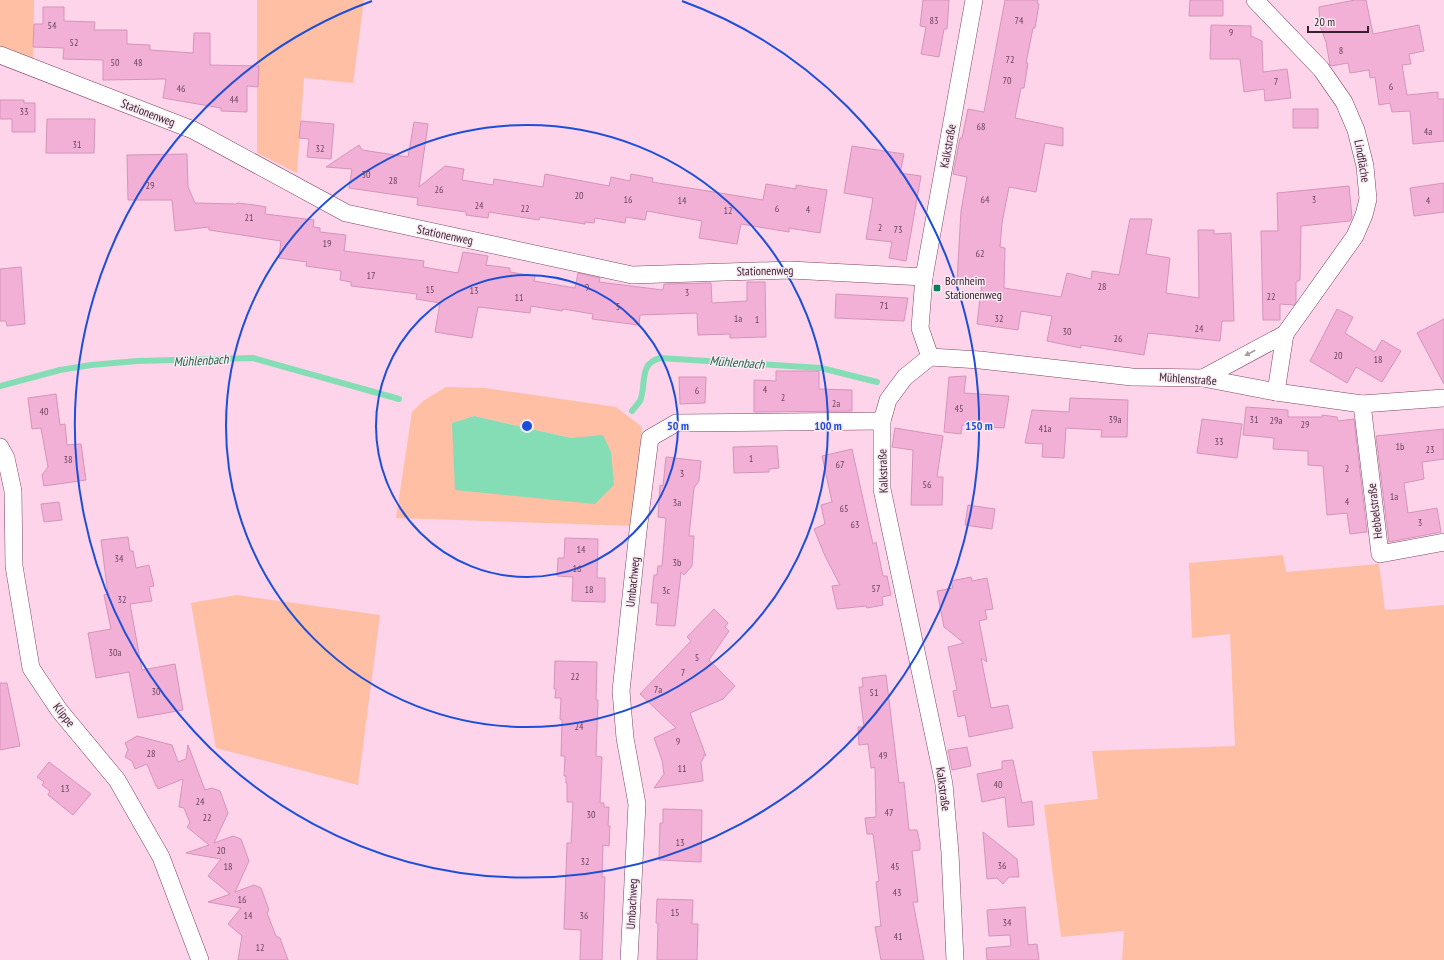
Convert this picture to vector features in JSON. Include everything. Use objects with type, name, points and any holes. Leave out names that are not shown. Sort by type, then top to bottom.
[{"type":"street","name":"Kalkstraße","points":[[955,960],[950,853],[944,784],[882,489],[882,422],[888,400],[905,376],[930,357],[920,328],[924,277],[974,0]]},
{"type":"street","name":"Lindfläche","points":[[1203,378],[1285,334],[1355,236],[1364,215],[1368,199],[1365,166],[1356,130],[1344,102],[1321,69],[1255,0]]},
{"type":"street","name":"Stationenweg","points":[[0,55],[193,130],[346,213],[632,274],[790,270],[924,277]]},
{"type":"street","name":"Lindfläche","points":[[1276,392],[1285,334]]},
{"type":"street","name":"Mühlenstraße","points":[[930,357],[980,360],[1132,377],[1203,378],[1276,392],[1362,404],[1444,398]]},
{"type":"street","name":"Hebbelstraße","points":[[1362,404],[1380,554],[1444,542]]},
{"type":"street","name":"Umbachweg","points":[[629,960],[637,804],[625,738],[621,691],[638,531],[650,438],[676,423],[882,422]]},
{"type":"street","name":"Klippe","points":[[0,447],[6,458],[13,491],[14,566],[31,668],[59,710],[121,786],[161,857],[200,960]]},
{"type":"shaded area","points":[[0,0],[34,0],[33,61],[0,48]]},
{"type":"shaded area","points":[[257,0],[364,0],[353,83],[304,78],[297,173],[257,153]]},
{"type":"shaded area","points":[[446,387],[485,388],[616,407],[642,427],[633,526],[396,518],[412,412],[423,401]],"holes":[[[474,416],[571,438],[452,423]]]},
{"type":"shaded area","points":[[474,416],[571,438],[603,435],[611,452],[614,485],[595,504],[455,490],[452,423]]},
{"type":"shaded area","points":[[1283,555],[1286,572],[1379,564],[1385,610],[1444,605],[1444,960],[1122,960],[1124,931],[1061,937],[1044,805],[1098,799],[1092,751],[1235,746],[1230,634],[1192,638],[1189,563]]},
{"type":"shaded area","points":[[236,595],[380,615],[358,785],[216,748],[191,603]]},
{"type":"building","points":[[923,0],[949,0],[947,29],[944,29],[939,57],[921,54],[926,27],[920,26]]},
{"type":"building","points":[[1005,0],[1038,0],[1037,3],[1039,4],[1035,28],[1033,28],[1026,63],[1028,63],[1024,88],[1021,88],[1015,118],[1063,128],[1063,146],[1045,143],[1036,192],[1009,187],[1002,223],[1000,247],[1005,248],[1004,288],[1061,297],[1067,273],[1091,279],[1092,271],[1119,275],[1130,219],[1152,219],[1146,254],[1170,258],[1166,293],[1199,298],[1198,230],[1214,230],[1214,234],[1231,233],[1234,321],[1222,321],[1220,341],[1148,333],[1144,355],[1081,345],[1081,348],[1047,341],[1052,316],[1021,311],[1018,330],[977,324],[982,282],[957,281],[961,211],[967,177],[953,174],[960,138],[962,138],[968,109],[984,112]]},
{"type":"building","points":[[1190,0],[1223,0],[1223,16],[1189,16]]},
{"type":"building","points":[[1355,0],[1366,0],[1373,34],[1419,25],[1424,51],[1409,54],[1411,64],[1402,65],[1407,95],[1438,92],[1438,99],[1444,99],[1444,141],[1413,144],[1410,111],[1392,112],[1390,103],[1379,105],[1375,77],[1370,78],[1369,70],[1350,73],[1348,63],[1330,65],[1326,42],[1320,26],[1319,7]]},
{"type":"building","points":[[43,7],[64,7],[64,21],[95,22],[94,30],[127,30],[127,44],[150,45],[150,50],[193,53],[194,33],[210,33],[210,65],[259,66],[258,87],[247,86],[247,112],[221,111],[221,108],[163,98],[166,79],[103,80],[103,60],[63,59],[64,48],[33,47],[34,24],[43,24]]},
{"type":"building","points":[[1211,25],[1251,26],[1251,36],[1262,41],[1263,72],[1287,69],[1291,98],[1265,101],[1264,89],[1244,92],[1240,59],[1210,59]]},
{"type":"building","points":[[0,100],[24,100],[24,103],[35,103],[35,132],[12,132],[12,119],[0,119]]},
{"type":"building","points":[[1293,109],[1318,109],[1318,128],[1293,128]]},
{"type":"building","points":[[47,119],[95,119],[94,153],[46,153]]},
{"type":"building","points":[[301,121],[334,124],[331,159],[307,157],[309,139],[299,138]]},
{"type":"building","points":[[414,122],[428,124],[419,187],[445,166],[464,169],[462,180],[493,185],[494,179],[543,187],[545,174],[609,186],[611,177],[630,181],[631,174],[653,178],[652,182],[763,200],[766,184],[796,189],[796,185],[827,190],[820,233],[789,228],[789,232],[741,224],[737,244],[699,238],[702,221],[647,211],[645,220],[626,217],[625,223],[595,218],[594,223],[585,222],[585,224],[540,217],[539,220],[489,212],[488,218],[466,215],[466,212],[417,205],[418,198],[349,188],[352,169],[326,167],[359,145],[362,150],[408,157]]},
{"type":"building","points":[[852,146],[904,154],[900,173],[921,176],[906,261],[889,258],[892,242],[866,239],[873,198],[844,193]]},
{"type":"building","points":[[187,154],[188,187],[195,203],[237,203],[255,205],[266,207],[265,214],[314,220],[313,227],[320,228],[320,232],[346,235],[344,251],[424,261],[423,267],[458,273],[463,252],[488,256],[486,265],[510,268],[510,272],[535,276],[534,281],[575,288],[578,273],[600,278],[599,282],[663,290],[664,284],[711,283],[712,303],[747,301],[747,282],[765,282],[766,337],[730,338],[730,334],[698,335],[697,313],[640,315],[639,325],[592,319],[593,314],[531,306],[530,313],[478,307],[472,338],[435,332],[440,303],[416,299],[417,294],[351,286],[351,282],[340,280],[341,271],[306,266],[307,262],[279,258],[281,241],[209,230],[209,227],[175,231],[172,200],[128,200],[127,155]]},
{"type":"building","points":[[1444,183],[1444,212],[1414,216],[1410,188]]},
{"type":"building","points":[[1349,186],[1352,217],[1350,221],[1301,226],[1300,280],[1296,282],[1296,302],[1294,305],[1280,304],[1280,320],[1263,320],[1261,231],[1278,231],[1277,193]]},
{"type":"building","points":[[21,267],[25,324],[7,326],[6,321],[0,321],[0,269]]},
{"type":"building","points":[[836,294],[908,298],[904,321],[835,318]]},
{"type":"building","points":[[1337,309],[1353,317],[1345,333],[1375,352],[1382,340],[1401,351],[1382,382],[1356,367],[1347,383],[1310,361]]},
{"type":"building","points":[[1444,319],[1444,384],[1417,333]]},
{"type":"building","points":[[776,371],[819,371],[819,389],[852,390],[852,411],[754,412],[754,380],[776,381]]},
{"type":"building","points":[[966,376],[964,393],[1009,396],[1004,428],[962,425],[961,434],[944,432],[949,377]]},
{"type":"building","points":[[679,377],[706,377],[705,403],[680,404]]},
{"type":"building","points":[[56,394],[60,425],[65,424],[67,445],[81,444],[86,480],[44,486],[42,475],[48,467],[41,428],[32,429],[28,398]]},
{"type":"building","points":[[1070,398],[1128,400],[1127,437],[1101,437],[1102,430],[1066,428],[1064,458],[1042,457],[1043,444],[1025,443],[1032,410],[1069,412]]},
{"type":"building","points":[[1246,407],[1288,410],[1288,417],[1322,417],[1322,415],[1337,417],[1338,421],[1354,419],[1367,532],[1350,534],[1347,513],[1327,515],[1323,466],[1308,465],[1308,451],[1273,449],[1274,438],[1243,435]]},
{"type":"building","points":[[1202,419],[1242,424],[1237,458],[1197,453]]},
{"type":"building","points":[[895,428],[943,436],[937,477],[943,477],[942,505],[911,505],[913,450],[892,447]]},
{"type":"building","points":[[1444,429],[1444,459],[1422,462],[1424,479],[1404,483],[1408,513],[1437,508],[1441,532],[1389,542],[1376,436]]},
{"type":"building","points":[[777,446],[779,468],[769,469],[769,472],[734,473],[733,447]]},
{"type":"building","points":[[852,449],[873,544],[876,542],[883,576],[887,576],[891,595],[882,597],[883,605],[867,608],[866,606],[837,609],[832,586],[840,585],[825,556],[814,529],[825,524],[821,505],[832,502],[822,456]]},
{"type":"building","points":[[666,457],[701,461],[699,481],[694,488],[689,536],[694,536],[692,566],[684,575],[681,572],[675,626],[656,625],[658,603],[651,603],[654,575],[657,575],[658,566],[662,566],[666,518],[658,517],[660,485],[663,486]]},
{"type":"building","points":[[59,502],[62,520],[44,522],[41,504]]},
{"type":"building","points":[[968,505],[995,509],[992,529],[965,525]]},
{"type":"building","points":[[128,537],[130,551],[133,551],[136,568],[149,565],[154,586],[149,587],[152,601],[130,604],[142,670],[175,664],[183,710],[138,718],[129,672],[96,678],[88,633],[111,629],[104,595],[108,594],[101,540]]},
{"type":"building","points":[[565,538],[598,539],[597,578],[605,578],[605,602],[572,601],[573,577],[557,576],[558,558],[564,558]]},
{"type":"building","points":[[971,577],[972,581],[987,578],[993,609],[985,610],[987,619],[979,621],[987,662],[981,658],[991,708],[1008,705],[1013,728],[969,737],[965,715],[958,717],[953,691],[957,690],[948,647],[964,643],[944,627],[937,591],[953,588],[951,581]]},
{"type":"building","points":[[714,609],[728,623],[725,627],[729,631],[709,660],[735,686],[723,699],[690,713],[706,756],[704,754],[701,762],[703,781],[654,788],[664,774],[662,760],[654,738],[676,728],[640,694],[691,641],[687,637]]},
{"type":"building","points":[[555,661],[597,662],[596,700],[598,700],[596,756],[602,757],[600,803],[604,803],[604,807],[609,807],[608,826],[610,826],[609,846],[603,845],[602,877],[605,877],[602,960],[580,960],[581,930],[564,929],[567,843],[571,843],[573,802],[567,802],[567,783],[566,776],[564,776],[565,756],[561,756],[561,698],[555,698]]},
{"type":"building","points":[[886,675],[899,783],[904,782],[909,830],[917,830],[920,843],[920,850],[912,851],[918,902],[913,902],[924,960],[881,960],[875,927],[881,926],[876,882],[879,881],[873,834],[867,834],[865,818],[876,817],[875,767],[871,768],[868,744],[859,745],[858,727],[864,727],[859,687],[863,687],[862,678]]},
{"type":"building","points":[[0,683],[7,683],[20,746],[0,750]]},
{"type":"building","points":[[137,736],[172,745],[178,762],[186,759],[188,745],[205,790],[212,788],[220,791],[228,813],[214,843],[233,836],[241,839],[249,861],[235,892],[254,885],[261,888],[269,910],[267,913],[276,936],[280,938],[288,960],[238,960],[242,936],[228,924],[241,908],[208,902],[230,894],[208,876],[221,859],[186,853],[209,845],[187,827],[190,823],[184,808],[179,807],[183,779],[158,789],[147,764],[135,769],[132,761],[125,757],[128,750],[125,743]]},
{"type":"building","points":[[967,747],[971,766],[952,770],[948,750]]},
{"type":"building","points":[[1013,760],[1022,803],[1032,801],[1034,825],[1008,827],[1005,797],[982,802],[977,774],[1002,769],[1002,761]]},
{"type":"building","points":[[49,762],[91,794],[73,815],[48,795],[50,791],[42,785],[44,782],[37,777]]},
{"type":"building","points":[[663,809],[702,810],[701,862],[659,860],[660,823],[663,823]]},
{"type":"building","points":[[983,832],[1017,859],[1019,877],[1009,877],[1003,884],[997,878],[987,879]]},
{"type":"building","points":[[657,899],[693,900],[692,924],[698,924],[697,960],[657,960]]},
{"type":"building","points":[[1025,907],[1028,945],[1037,944],[1039,960],[987,960],[986,948],[1011,946],[1010,935],[989,936],[987,910]]},
{"type":"waterway","name":"Mühlenbach","points":[[0,386],[60,370],[91,365],[137,361],[253,358],[399,399]]},
{"type":"waterway","name":"Mühlenbach","points":[[632,411],[640,401],[646,370],[653,361],[660,358],[821,368],[877,382]]},
{"type":"place","name":"Bornheim Stationenweg","points":[[937,288]]}]
